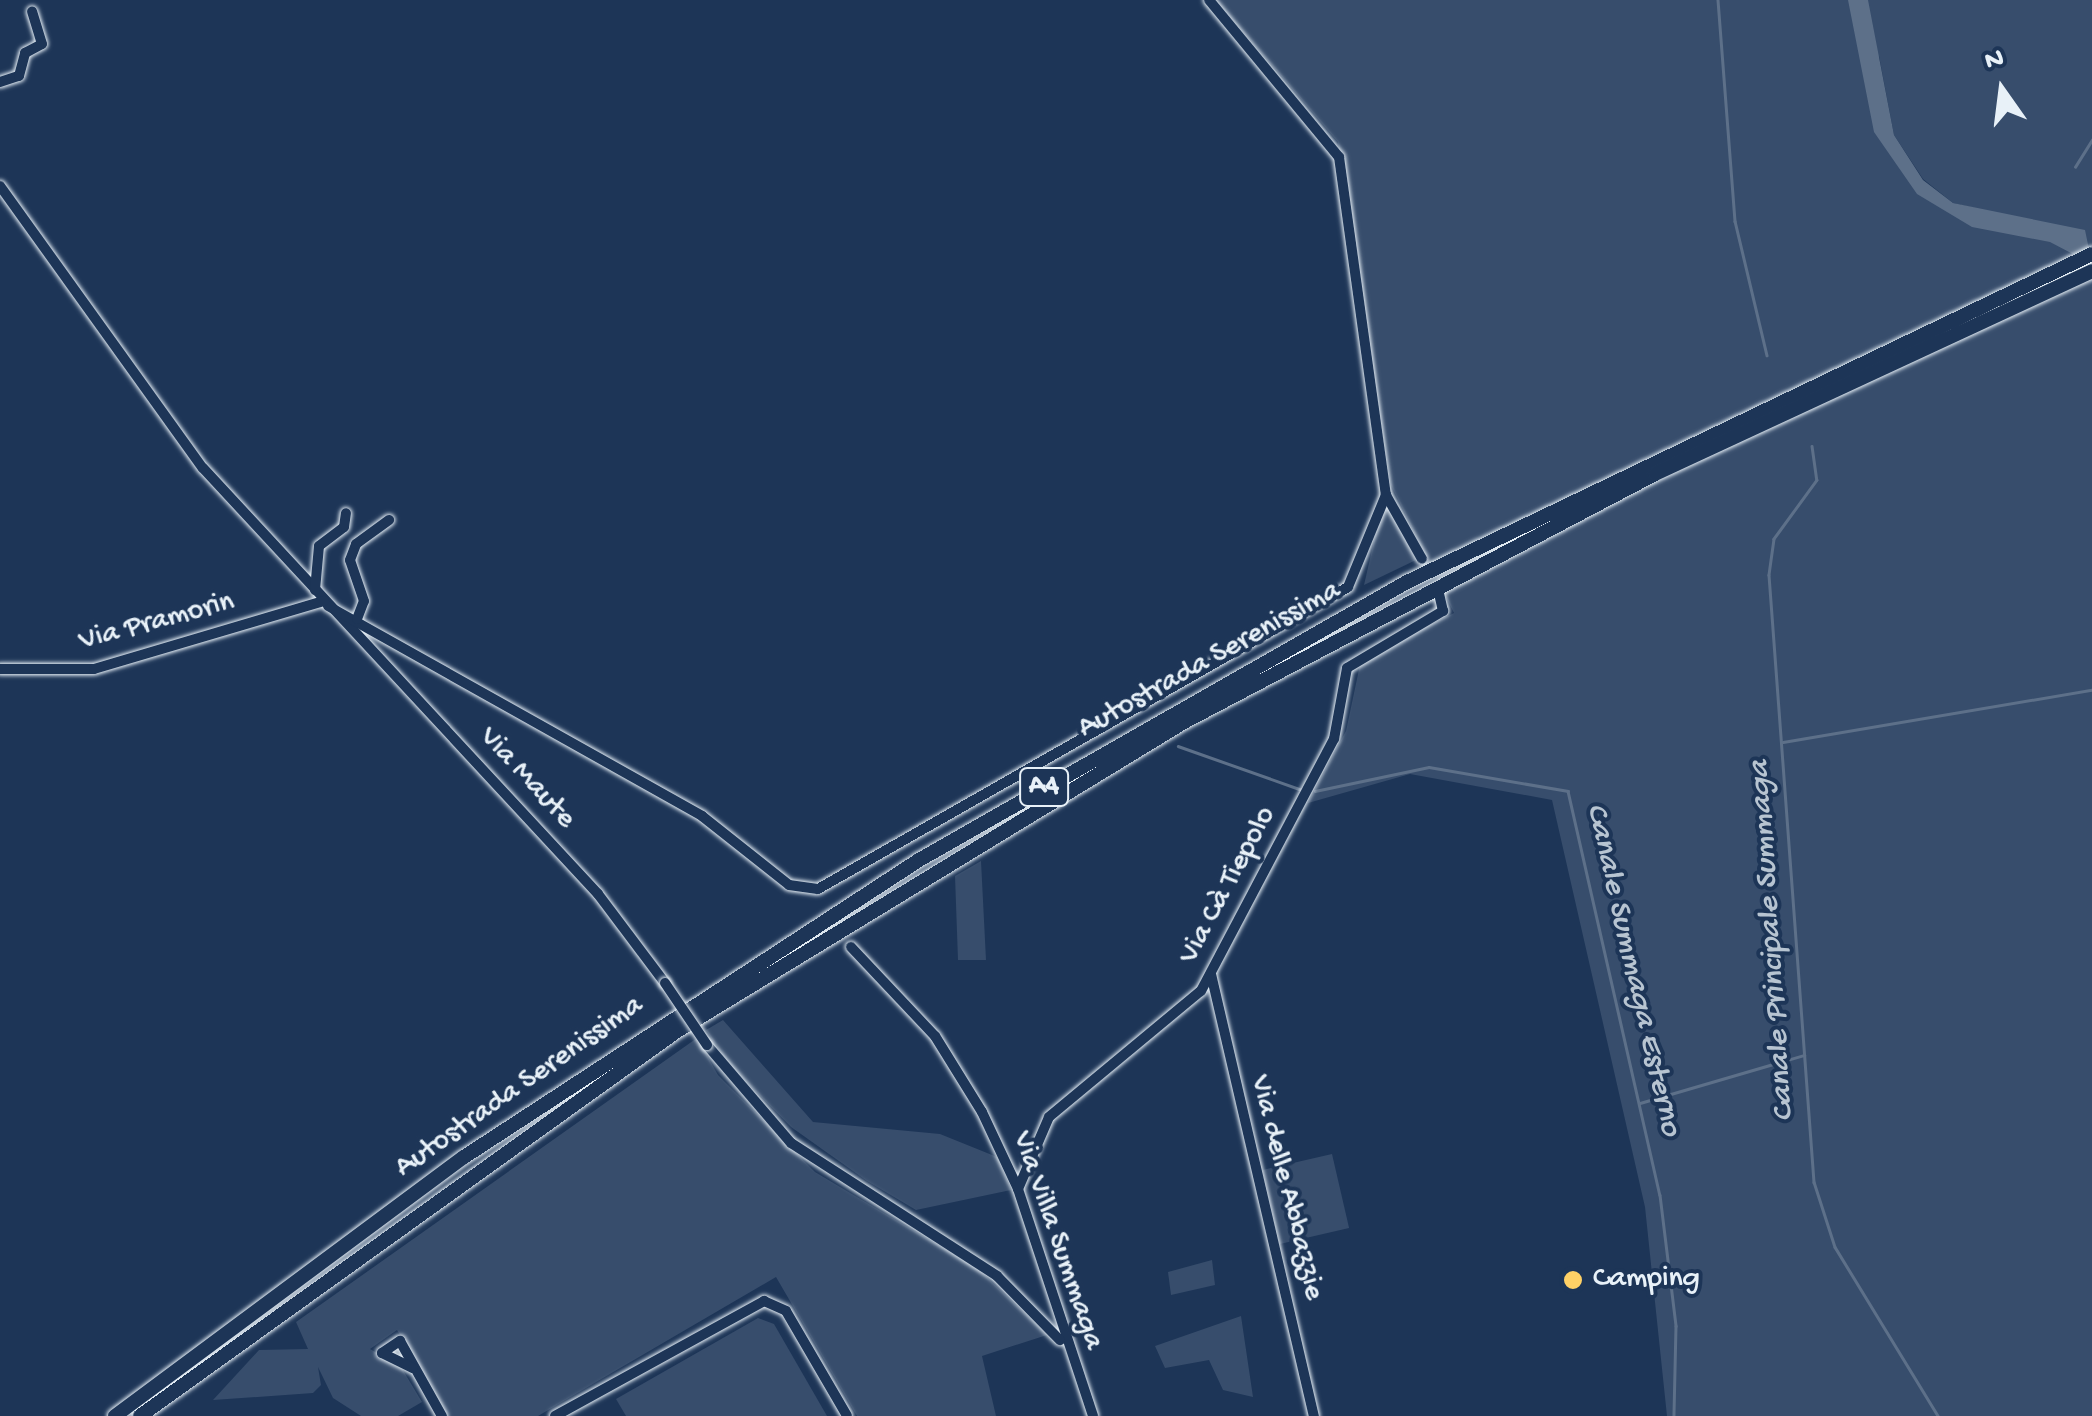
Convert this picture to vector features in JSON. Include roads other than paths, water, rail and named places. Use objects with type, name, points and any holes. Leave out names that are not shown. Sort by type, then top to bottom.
[{"type":"highway","name":"Autostrada Serenissima","points":[[140,1416],[481,1164],[945,862],[1418,594],[2048,283],[2092,254]]},
{"type":"highway","name":"Autostrada Serenissima","points":[[115,1416],[464,1157],[936,850],[1407,582],[2048,283],[2092,271]]},
{"type":"street","points":[[1208,0],[1338,158],[1386,495],[1422,559]]},
{"type":"street","points":[[0,82],[19,76],[25,53],[42,44],[32,11]]},
{"type":"street","name":"Via Maute","points":[[0,186],[191,452],[326,604],[613,911],[707,1045],[792,1143],[1032,1308],[1067,1349]]},
{"type":"street","points":[[326,604],[357,618],[702,816],[789,885],[818,889],[1348,587],[1386,495]]},
{"type":"street","points":[[315,590],[319,546],[344,527],[346,513]]},
{"type":"street","points":[[357,618],[364,601],[350,560],[356,544],[389,520]]},
{"type":"street","name":"Via Cà Tiepolo","points":[[1018,1189],[1049,1117],[1191,1002],[1334,738],[1347,668],[1443,612],[1439,594]]},
{"type":"street","name":"Via Pramorin","points":[[0,669],[94,669],[326,604]]},
{"type":"street","points":[[382,662],[395,640]]},
{"type":"street","name":"Via Villa Summaga","points":[[851,947],[935,1036],[1018,1189],[1067,1349],[1093,1416]]},
{"type":"street","name":"Via delle Abbazzie","points":[[1210,972],[1314,1416]]},
{"type":"street","points":[[1032,1308],[1052,1299]]},
{"type":"street","points":[[555,1416],[764,1301],[786,1310],[847,1416]]},
{"type":"street","points":[[414,1368],[442,1416]]},
{"type":"waterway","name":"Canale Principale Summaga","points":[[1718,0],[1735,221],[1767,355]]},
{"type":"waterway","points":[[2075,167],[2092,140]]},
{"type":"waterway","name":"Canale Principale Summaga","points":[[1812,446],[1817,480],[1774,539],[1769,575],[1814,1182],[1835,1247],[1938,1416]]},
{"type":"waterway","points":[[1783,742],[2092,690]]},
{"type":"waterway","name":"Canale Summaga Esterno","points":[[1178,746],[1302,790]]},
{"type":"waterway","name":"Canale Summaga Esterno","points":[[1315,791],[1429,767],[1568,791],[1660,1195],[1676,1326],[1674,1416]]},
{"type":"waterway","points":[[1640,1103],[1804,1055]]},
{"type":"place","name":"Camping","points":[[1573,1280]]}]
